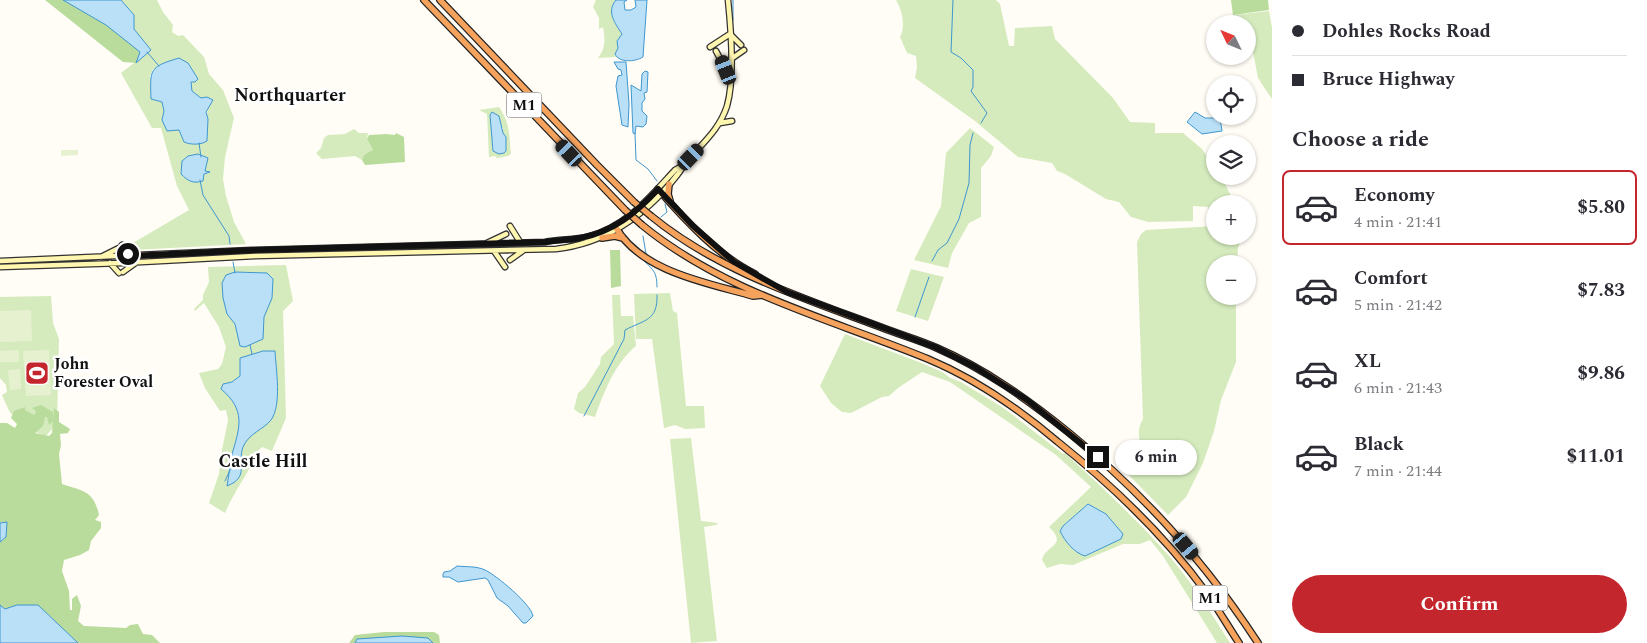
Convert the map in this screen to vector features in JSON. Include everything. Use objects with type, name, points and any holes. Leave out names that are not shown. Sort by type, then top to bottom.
[{"type":"highway","name":"M1","points":[[424,0],[625,210],[667,244],[698,263],[763,295],[929,359],[978,383],[1018,410],[1078,457],[1143,519],[1177,556],[1206,592],[1239,643]]},
{"type":"highway","name":"M1","points":[[440,0],[634,202],[675,234],[707,255],[743,273],[787,292],[944,351],[982,370],[1027,400],[1087,447],[1153,510],[1186,546],[1222,591],[1258,643]]},
{"type":"highway","points":[[669,184],[668,194],[670,201]]},
{"type":"highway","points":[[659,191],[728,258],[787,292]]},
{"type":"highway","points":[[616,228],[623,238],[648,260],[672,272],[754,296],[763,295]]},
{"type":"highway","points":[[602,238],[615,236],[623,238]]},
{"type":"main road","points":[[659,191],[669,184],[708,139],[720,123],[729,100],[731,59],[728,0]]},
{"type":"main road","points":[[710,46],[730,34]]},
{"type":"main road","points":[[730,34],[742,47],[731,59]]},
{"type":"main road","points":[[716,51],[730,75]]},
{"type":"main road","points":[[720,123],[732,121]]},
{"type":"main road","points":[[0,267],[255,256],[564,248],[602,238],[639,215],[675,170],[683,166]]},
{"type":"main road","points":[[510,226],[520,242]]},
{"type":"main road","points":[[0,261],[252,250],[545,242],[581,238],[616,228]]},
{"type":"main road","points":[[486,244],[506,234]]},
{"type":"main road","points":[[100,258],[121,247],[131,256]]},
{"type":"main road","points":[[510,260],[524,250]]},
{"type":"main road","points":[[494,251],[505,267]]},
{"type":"main road","points":[[110,263],[121,272],[137,262]]},
{"type":"green space","points":[[45,0],[63,0],[107,25],[140,52],[136,63],[123,62]]},
{"type":"green space","points":[[121,0],[157,0],[173,25],[172,32],[178,36],[183,35],[204,57],[209,74],[223,90],[234,118],[225,157],[223,179],[234,222],[246,244],[133,250],[133,243],[189,210],[177,186],[161,128],[152,128],[121,73],[151,50],[134,29],[134,15]],"holes":[[[153,69],[191,82],[192,91],[208,107],[207,141],[184,142],[179,130],[162,120],[164,111],[162,102],[151,99],[150,76]],[[198,154],[208,158],[205,171],[209,172],[204,174],[188,156]]]},
{"type":"green space","points":[[596,0],[616,0],[613,4],[612,13],[614,22],[622,34],[617,41],[616,57],[598,58],[604,47],[604,39],[603,27],[599,29],[599,18],[593,7]]},
{"type":"green space","points":[[896,0],[996,0],[1000,4],[1009,46],[1014,46],[1015,28],[1052,26],[1055,39],[1113,98],[1130,122],[1155,123],[1155,133],[1183,133],[1206,155],[1206,185],[1226,185],[1230,195],[1206,195],[1206,207],[1193,206],[1193,221],[1148,222],[1131,217],[1119,202],[1106,199],[1057,171],[1052,163],[1018,157],[975,121],[915,78],[916,56],[907,53],[900,37],[903,28],[900,8]]},
{"type":"green space","points":[[1231,0],[1268,0],[1269,10],[1233,15]]},
{"type":"green space","points":[[1269,11],[1272,28],[1272,99],[1258,78],[1256,65],[1256,15],[1235,15]]},
{"type":"green space","points":[[499,107],[507,124],[511,154],[497,158],[495,156],[489,157],[487,114],[479,110]],"holes":[[[490,115],[503,128],[503,133],[506,137],[493,151]]]},
{"type":"green space","points":[[970,128],[994,147],[991,156],[981,168],[981,217],[969,223],[952,253],[948,268],[914,260],[941,206],[946,153]]},
{"type":"green space","points":[[354,129],[359,133],[368,133],[367,139],[373,150],[373,152],[364,155],[362,160],[355,156],[322,159],[316,153],[321,148],[324,138],[328,135],[345,134]]},
{"type":"green space","points":[[396,133],[404,137],[405,162],[365,165],[362,160],[364,155],[373,150],[367,139],[369,135],[395,135]]},
{"type":"green space","points":[[61,150],[78,150],[78,155],[61,156]]},
{"type":"green space","points":[[1206,227],[1206,245],[1239,245],[1238,255],[1206,255],[1206,305],[1236,305],[1236,362],[1221,400],[1214,431],[1203,463],[1186,497],[1168,515],[1119,465],[1139,456],[1140,451],[1139,429],[1143,419],[1137,242],[1141,234],[1146,230]]},
{"type":"green space","points":[[610,250],[620,250],[621,286],[611,288]]},
{"type":"green space","points":[[286,265],[293,301],[283,311],[286,418],[272,451],[262,447],[257,452],[225,513],[209,503],[219,474],[228,420],[226,410],[220,411],[205,388],[199,373],[218,369],[222,364],[226,347],[219,327],[204,303],[195,311],[194,309],[203,300],[203,295],[209,282],[208,267]]},
{"type":"green space","points":[[911,269],[944,277],[928,321],[896,311]]},
{"type":"green space","points":[[670,293],[673,311],[677,313],[686,406],[704,406],[705,428],[685,429],[675,425],[664,428],[652,339],[636,339],[634,294]]},
{"type":"green space","points":[[612,295],[620,295],[621,316],[633,316],[636,346],[616,369],[606,388],[595,417],[579,413],[574,409],[578,393],[585,387],[600,364],[601,357],[614,344]]},
{"type":"green space","points":[[51,296],[53,323],[59,339],[57,423],[46,436],[18,422],[2,395],[7,392],[6,385],[0,378],[0,297]]},
{"type":"green space","points":[[31,310],[32,341],[0,342],[0,311]]},
{"type":"green space","points":[[845,334],[944,373],[1005,409],[1063,454],[1065,453],[1146,531],[1187,579],[1230,643],[1217,643],[1163,556],[1150,540],[1140,544],[1123,544],[1073,565],[1060,564],[1047,568],[1042,560],[1057,538],[1049,527],[1091,487],[1056,455],[950,382],[922,372],[889,396],[882,397],[851,413],[842,412],[831,403],[820,386]],"holes":[[[1088,504],[1106,514],[1116,527],[1112,543],[1090,554],[1069,544],[1060,531],[1063,526]]]},
{"type":"green space","points":[[19,350],[19,362],[0,362],[0,351]]},
{"type":"green space","name":"John Forester Oval","points":[[49,350],[51,395],[26,396],[23,351]]},
{"type":"green space","points":[[20,369],[21,389],[10,390],[8,370]]},
{"type":"green space","points":[[41,405],[53,412],[53,421],[54,408],[59,412],[59,422],[70,429],[68,433],[60,434],[61,445],[59,454],[62,484],[91,496],[99,515],[95,520],[101,522],[101,528],[91,541],[89,550],[64,560],[62,571],[69,591],[70,610],[72,610],[72,599],[77,595],[81,606],[78,621],[84,626],[126,628],[130,625],[138,624],[143,634],[152,635],[160,643],[78,643],[38,605],[18,605],[5,609],[0,605],[0,542],[6,537],[6,522],[0,523],[0,423],[7,423],[15,428],[17,424],[11,418],[14,411],[25,407],[25,410],[34,415],[36,411],[32,408]],"holes":[[[45,417],[47,417],[49,425],[53,421],[52,433],[49,436],[35,433],[43,426]]]},
{"type":"green space","points":[[691,438],[701,521],[718,523],[704,527],[717,641],[691,643],[670,439]]},
{"type":"green space","points":[[384,632],[434,632],[439,635],[440,643],[433,643],[428,638],[357,639],[355,643],[349,643],[355,635]]},
{"type":"water","points":[[63,0],[121,0],[134,15],[134,29],[151,50],[136,63],[140,52],[106,25]]},
{"type":"water","points":[[616,0],[627,0],[624,2],[625,10],[631,10],[636,7],[635,0],[647,0],[643,57],[640,59],[624,60],[615,54],[618,48],[617,41],[622,34],[614,22],[612,13],[613,4]]},
{"type":"water","points":[[179,58],[188,63],[198,79],[195,82],[191,82],[192,91],[201,98],[207,97],[213,100],[206,112],[208,119],[207,141],[202,143],[184,142],[179,130],[167,131],[162,120],[164,111],[162,102],[151,99],[153,71],[162,64]]},
{"type":"water","points":[[614,62],[626,62],[629,104],[628,127],[622,125],[616,86],[618,76],[622,75],[621,70],[618,69]]},
{"type":"water","points":[[645,71],[648,72],[647,92],[644,93],[645,99],[642,103],[642,111],[647,116],[646,124],[643,127],[636,126],[635,134],[633,133],[631,85],[641,91],[642,74]]},
{"type":"water","points":[[492,112],[499,116],[503,133],[506,137],[506,151],[504,153],[499,154],[493,151],[490,115]]},
{"type":"water","points":[[1195,112],[1206,118],[1206,125],[1221,125],[1222,131],[1202,134],[1187,122]]},
{"type":"water","points":[[198,154],[208,158],[205,171],[210,172],[204,174],[203,181],[193,182],[181,174],[182,161],[188,156]]},
{"type":"water","points":[[235,272],[267,273],[273,279],[272,298],[264,317],[263,339],[245,347],[240,346],[235,324],[227,314],[223,298],[222,283],[226,275]]},
{"type":"water","points":[[263,351],[275,351],[278,387],[274,413],[271,420],[246,442],[242,453],[241,474],[234,482],[227,486],[239,419],[234,404],[221,389],[223,384],[232,382],[240,376],[240,358]]},
{"type":"water","points":[[1088,504],[1106,514],[1123,534],[1121,539],[1085,556],[1070,546],[1060,531],[1063,526]]},
{"type":"water","points":[[7,522],[6,537],[0,542],[0,523]]},
{"type":"water","points":[[457,566],[479,568],[490,573],[520,597],[533,616],[526,623],[523,623],[508,606],[497,598],[488,580],[485,578],[458,582],[449,577],[443,577],[444,572],[450,571]]},
{"type":"water","points":[[0,605],[5,609],[17,605],[38,605],[78,643],[0,643]]},
{"type":"water","points":[[402,636],[428,638],[433,643],[355,643],[357,639]]},
{"type":"waterway","points":[[733,0],[733,20]]},
{"type":"waterway","points":[[953,0],[951,52],[961,58],[973,70],[973,87],[971,91],[987,113],[981,123]]},
{"type":"waterway","points":[[147,52],[159,66]]},
{"type":"waterway","points":[[635,133],[636,160],[648,169],[657,181]]},
{"type":"waterway","points":[[932,261],[938,250],[947,243],[959,219],[969,183],[970,145],[973,133]]},
{"type":"waterway","points":[[199,143],[201,157]]},
{"type":"waterway","points":[[200,180],[203,195],[229,236],[230,244]]},
{"type":"waterway","points":[[661,217],[667,212],[665,204]]},
{"type":"waterway","points":[[643,236],[646,254]]},
{"type":"waterway","points":[[644,261],[654,272],[657,287]]},
{"type":"waterway","points":[[233,262],[235,273]]},
{"type":"waterway","points":[[915,317],[929,277]]},
{"type":"waterway","points":[[584,416],[624,339],[625,330],[652,315],[657,304],[657,295]]},
{"type":"waterway","points":[[250,345],[252,354]]},
{"type":"waterway","points":[[225,481],[231,468]]},
{"type":"place","name":"John Forester Oval","points":[[37,373]]},
{"type":"district","name":"Northquarter","points":[[290,95]]},
{"type":"district","name":"Castle Hill","points":[[263,461]]},
{"type":"route","points":[[128,254],[131,256],[252,250],[545,242],[574,239],[605,231],[620,223],[640,208],[658,189],[719,251],[750,272],[787,292],[935,347],[960,359],[1027,400],[1098,457]]}]
